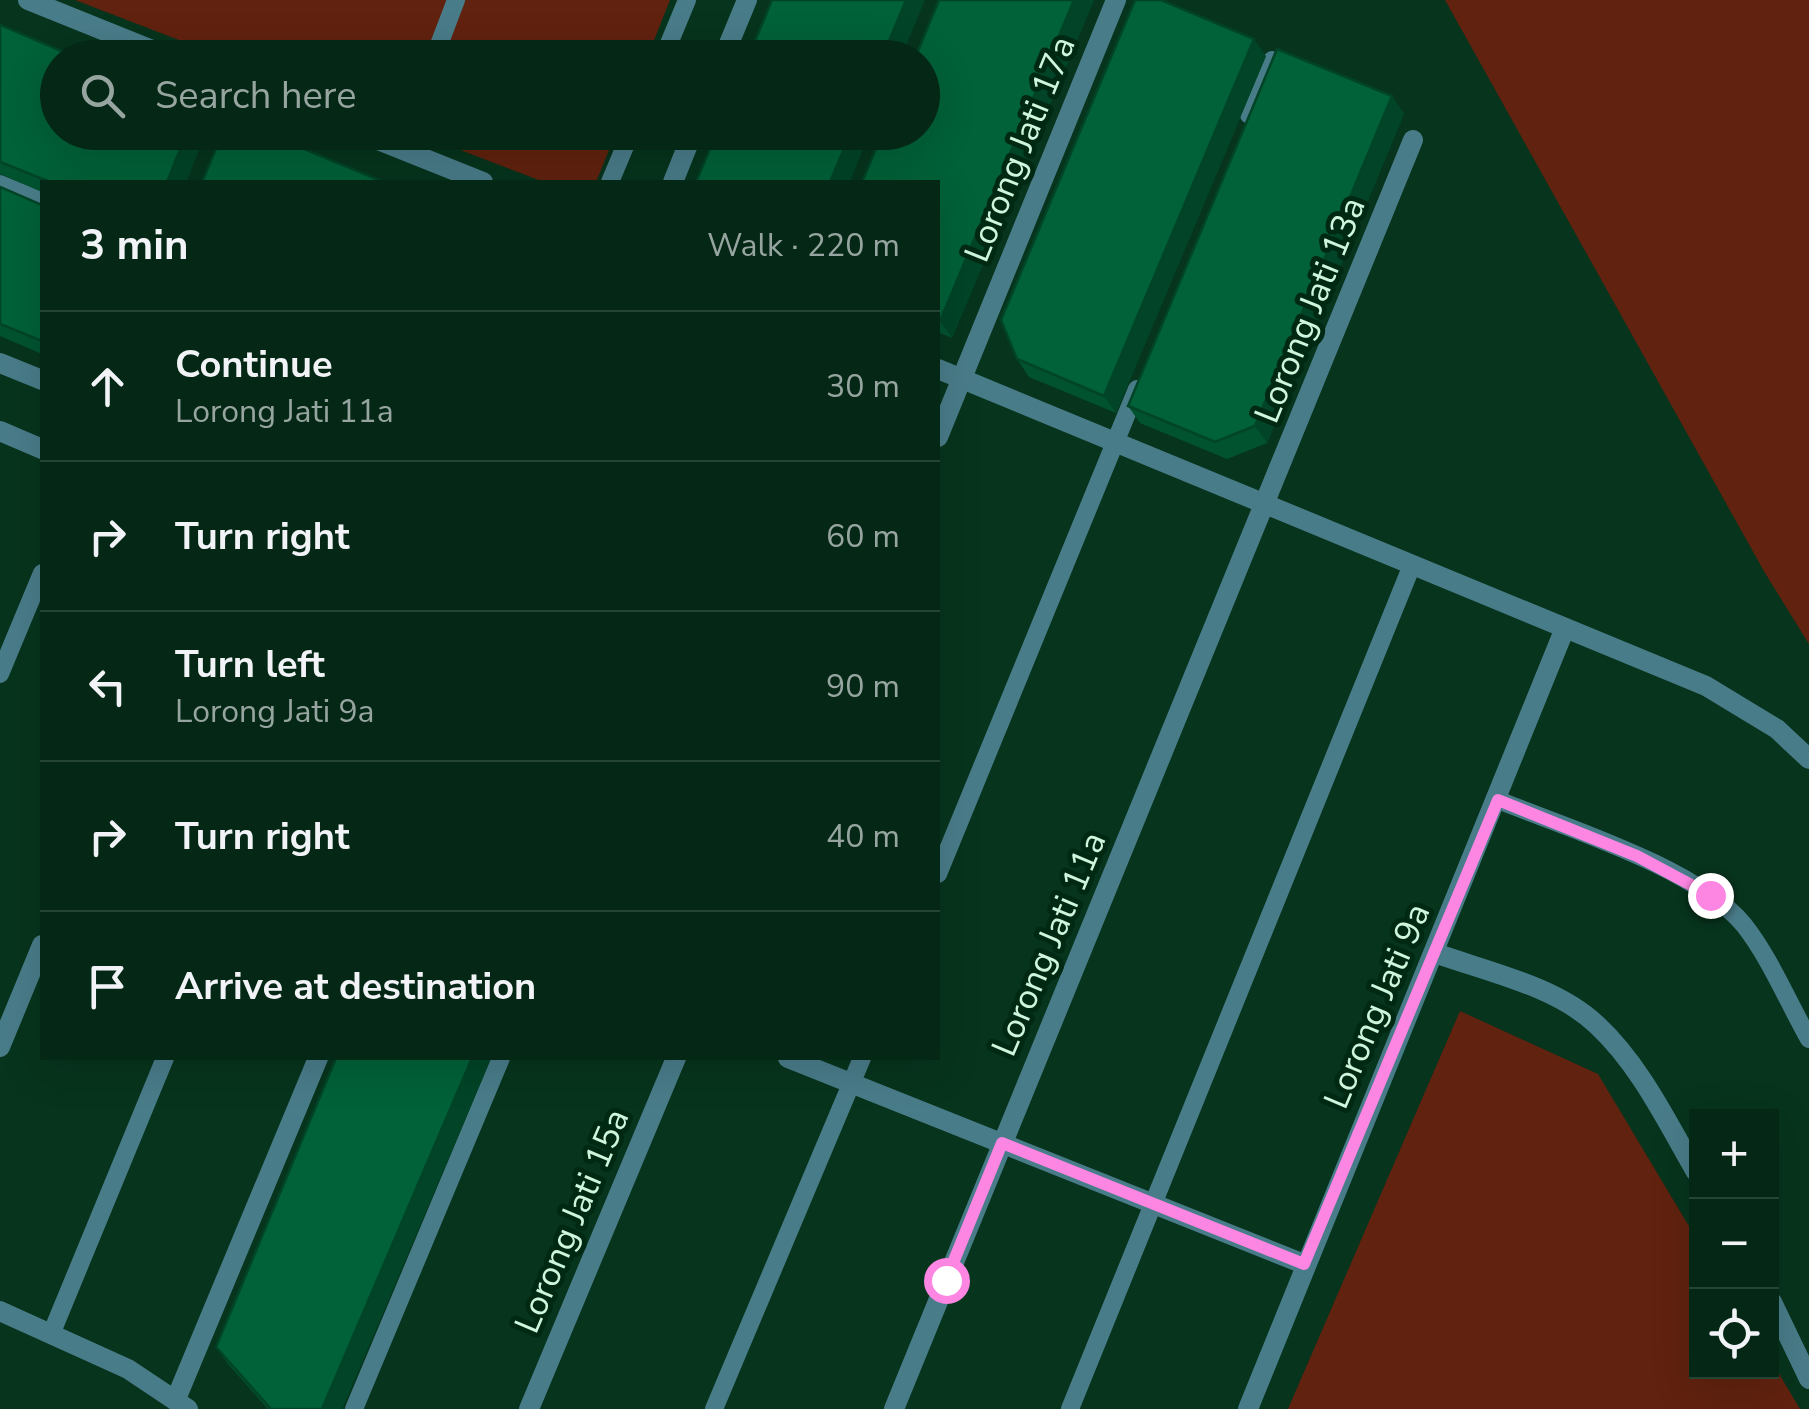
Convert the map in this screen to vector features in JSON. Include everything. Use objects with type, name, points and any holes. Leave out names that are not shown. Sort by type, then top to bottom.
[{"type":"street","points":[[28,0],[127,40]]},
{"type":"street","points":[[730,40],[746,0]]},
{"type":"street","name":"Lorong Jati 17a","points":[[962,379],[1116,0]]},
{"type":"street","name":"Lorong Jati 13a","points":[[1267,505],[1413,140]]},
{"type":"street","points":[[420,150],[478,180]]},
{"type":"street","points":[[674,180],[686,150]]},
{"type":"street","points":[[0,362],[40,379]]},
{"type":"street","points":[[940,370],[1706,686],[1777,729],[1809,759]]},
{"type":"street","points":[[940,432],[962,379]]},
{"type":"street","points":[[0,431],[40,448]]},
{"type":"street","name":"Lorong Jati 11a","points":[[894,1409],[1267,505]]},
{"type":"street","name":"Lorong Jati 9a","points":[[1248,1409],[1566,628]]},
{"type":"street","points":[[0,1047],[40,951]]},
{"type":"street","points":[[1435,953],[1543,992],[1596,1023],[1642,1078],[1689,1160]]},
{"type":"street","points":[[0,1311],[128,1368],[182,1404],[317,1060]]},
{"type":"street","name":"Lorong Jati 15a","points":[[529,1409],[675,1060]]},
{"type":"street","points":[[793,1060],[1304,1264]]},
{"type":"street","points":[[1779,1317],[1809,1379]]},
{"type":"lane","points":[[441,40],[456,0]]},
{"type":"lane","points":[[670,40],[687,0]]},
{"type":"lane","points":[[1242,133],[1272,60]]},
{"type":"lane","points":[[611,180],[624,150]]},
{"type":"lane","points":[[0,184],[40,200]]},
{"type":"lane","points":[[940,869],[1145,370]]},
{"type":"lane","points":[[1070,1409],[1412,565]]},
{"type":"lane","points":[[0,674],[40,578]]},
{"type":"lane","points":[[1498,800],[1637,856],[1710,895],[1744,925],[1809,1038]]},
{"type":"lane","points":[[52,1332],[164,1060]]},
{"type":"lane","points":[[354,1409],[499,1060]]},
{"type":"lane","points":[[714,1409],[861,1060]]},
{"type":"shaded area","points":[[75,0],[670,0],[654,40],[179,40]]},
{"type":"shaded area","points":[[1445,0],[1809,0],[1809,644],[1765,573]]},
{"type":"shaded area","points":[[460,150],[609,150],[597,180],[539,180]]},
{"type":"shaded area","points":[[1460,1011],[1598,1074],[1689,1226],[1689,1379],[1779,1379],[1779,1374],[1800,1409],[1288,1409]]},
{"type":"building","points":[[772,0],[906,0],[889,40],[755,40]]},
{"type":"building","points":[[939,0],[1074,0],[940,321],[940,180],[863,180],[875,150],[940,150],[940,40],[922,40]]},
{"type":"building","points":[[1135,0],[1161,0],[1254,39],[1104,396],[1017,359],[1001,320]]},
{"type":"building","points":[[0,25],[40,42],[40,150],[180,150],[168,180],[45,180],[0,162]]},
{"type":"building","points":[[1277,49],[1392,96],[1255,426],[1215,442],[1128,406]]},
{"type":"building","points":[[215,150],[307,150],[379,180],[203,180]]},
{"type":"building","points":[[709,150],[843,150],[831,180],[697,180]]},
{"type":"building","points":[[0,187],[40,204],[40,340],[0,324]]},
{"type":"building","points":[[335,1060],[471,1060],[322,1409],[271,1409],[216,1347]]},
{"type":"route","points":[[946,1280],[1002,1143],[1304,1264],[1498,800],[1637,856],[1710,895]]}]
